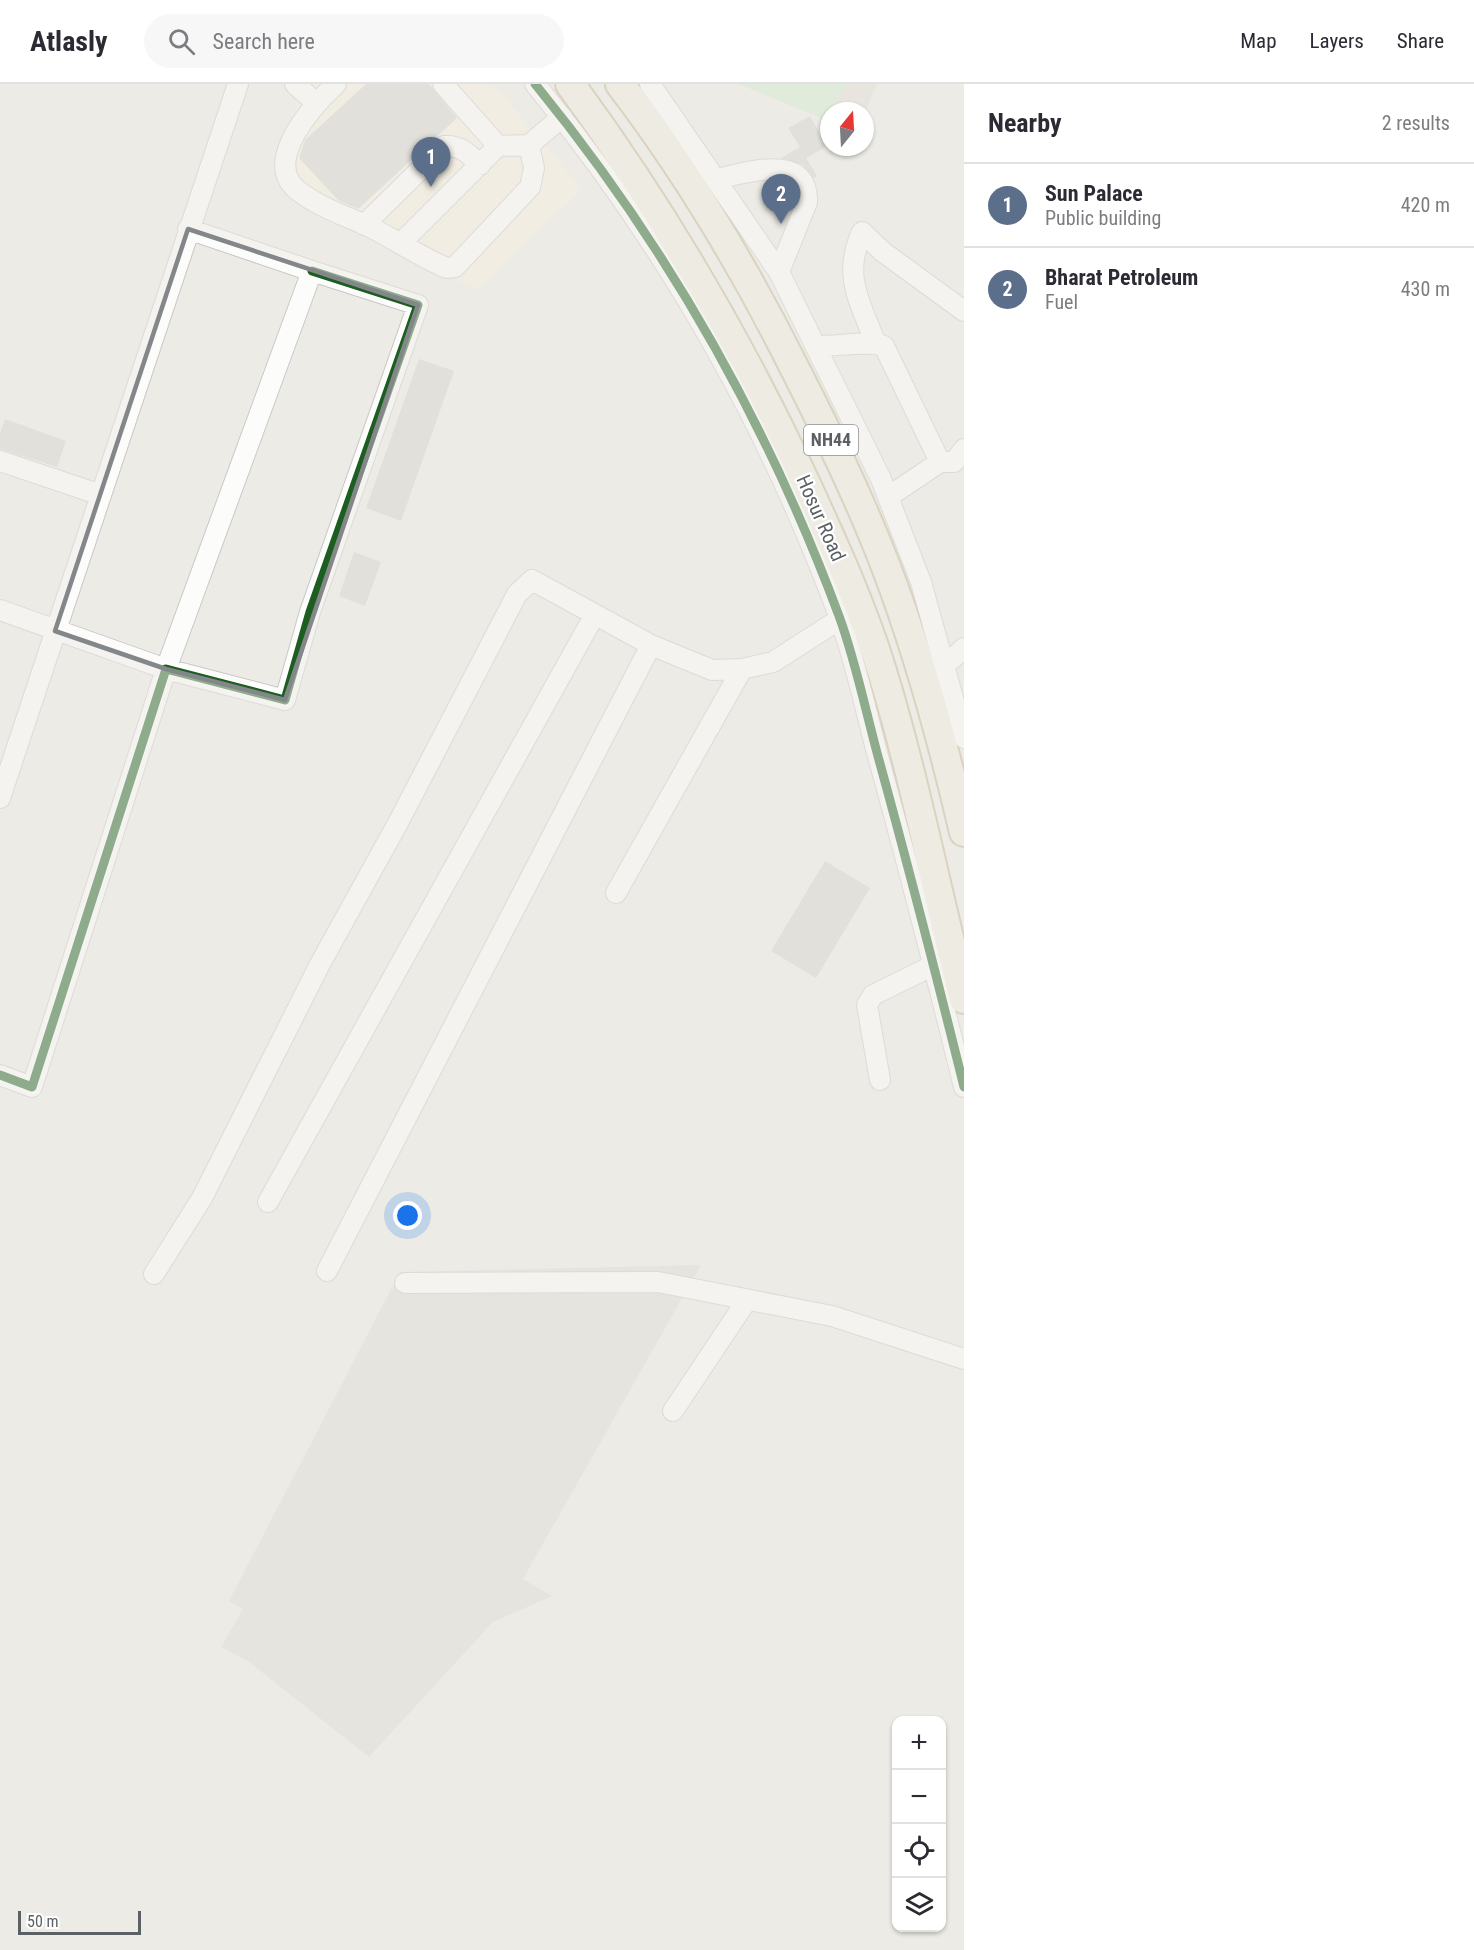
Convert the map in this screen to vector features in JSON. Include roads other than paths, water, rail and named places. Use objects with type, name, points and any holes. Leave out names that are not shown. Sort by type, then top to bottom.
[{"type":"highway","name":"Hosur Road","points":[[570,84],[669,227],[720,315],[792,453],[836,549],[882,670],[964,999]]},
{"type":"highway","name":"Hosur Road","points":[[620,84],[694,189],[732,252],[771,321],[832,443],[882,558],[910,634],[951,773],[964,832]]},
{"type":"street","points":[[0,798],[238,84]]},
{"type":"street","points":[[295,84],[316,103]]},
{"type":"street","points":[[336,84],[316,103],[293,138],[284,162],[288,177],[295,188],[447,268],[455,267],[530,187],[534,168],[530,145]]},
{"type":"street","points":[[443,84],[498,146]]},
{"type":"street","points":[[535,84],[620,192],[692,306],[771,455],[840,619],[964,1087]]},
{"type":"street","points":[[650,84],[779,272],[888,497],[921,582],[964,738]]},
{"type":"street","points":[[401,243],[498,146],[530,145],[562,117]]},
{"type":"street","points":[[364,225],[444,146],[454,146],[465,150],[480,165]]},
{"type":"street","points":[[716,179],[778,168],[792,171],[800,179],[807,195],[807,202],[779,272]]},
{"type":"street","points":[[0,610],[166,669],[285,700],[310,612],[418,305],[312,272],[188,229]]},
{"type":"street","points":[[875,342],[851,276],[857,243],[862,232],[883,252],[964,311]]},
{"type":"street","points":[[0,1075],[32,1087],[166,669],[312,272]]},
{"type":"street","points":[[815,346],[840,347],[875,342],[884,346],[940,462]]},
{"type":"street","points":[[888,497],[940,462],[954,462],[964,449]]},
{"type":"street","points":[[0,461],[101,495]]},
{"type":"street","points":[[154,1274],[202,1198],[320,964],[399,821],[517,594],[532,580],[594,616],[651,645],[712,670],[742,669],[773,662],[840,619]]},
{"type":"street","points":[[268,1202],[594,616]]},
{"type":"street","points":[[327,1271],[651,645]]},
{"type":"street","points":[[944,666],[964,648]]},
{"type":"street","points":[[616,893],[742,669]]},
{"type":"street","points":[[880,1080],[867,1005],[873,995],[933,965]]},
{"type":"street","points":[[405,1283],[658,1282],[832,1316],[964,1359]]},
{"type":"street","points":[[673,1411],[747,1300]]},
{"type":"place","name":"Sun Palace","points":[[431,187]]},
{"type":"place","name":"Bharat Petroleum","points":[[781,224]]}]
